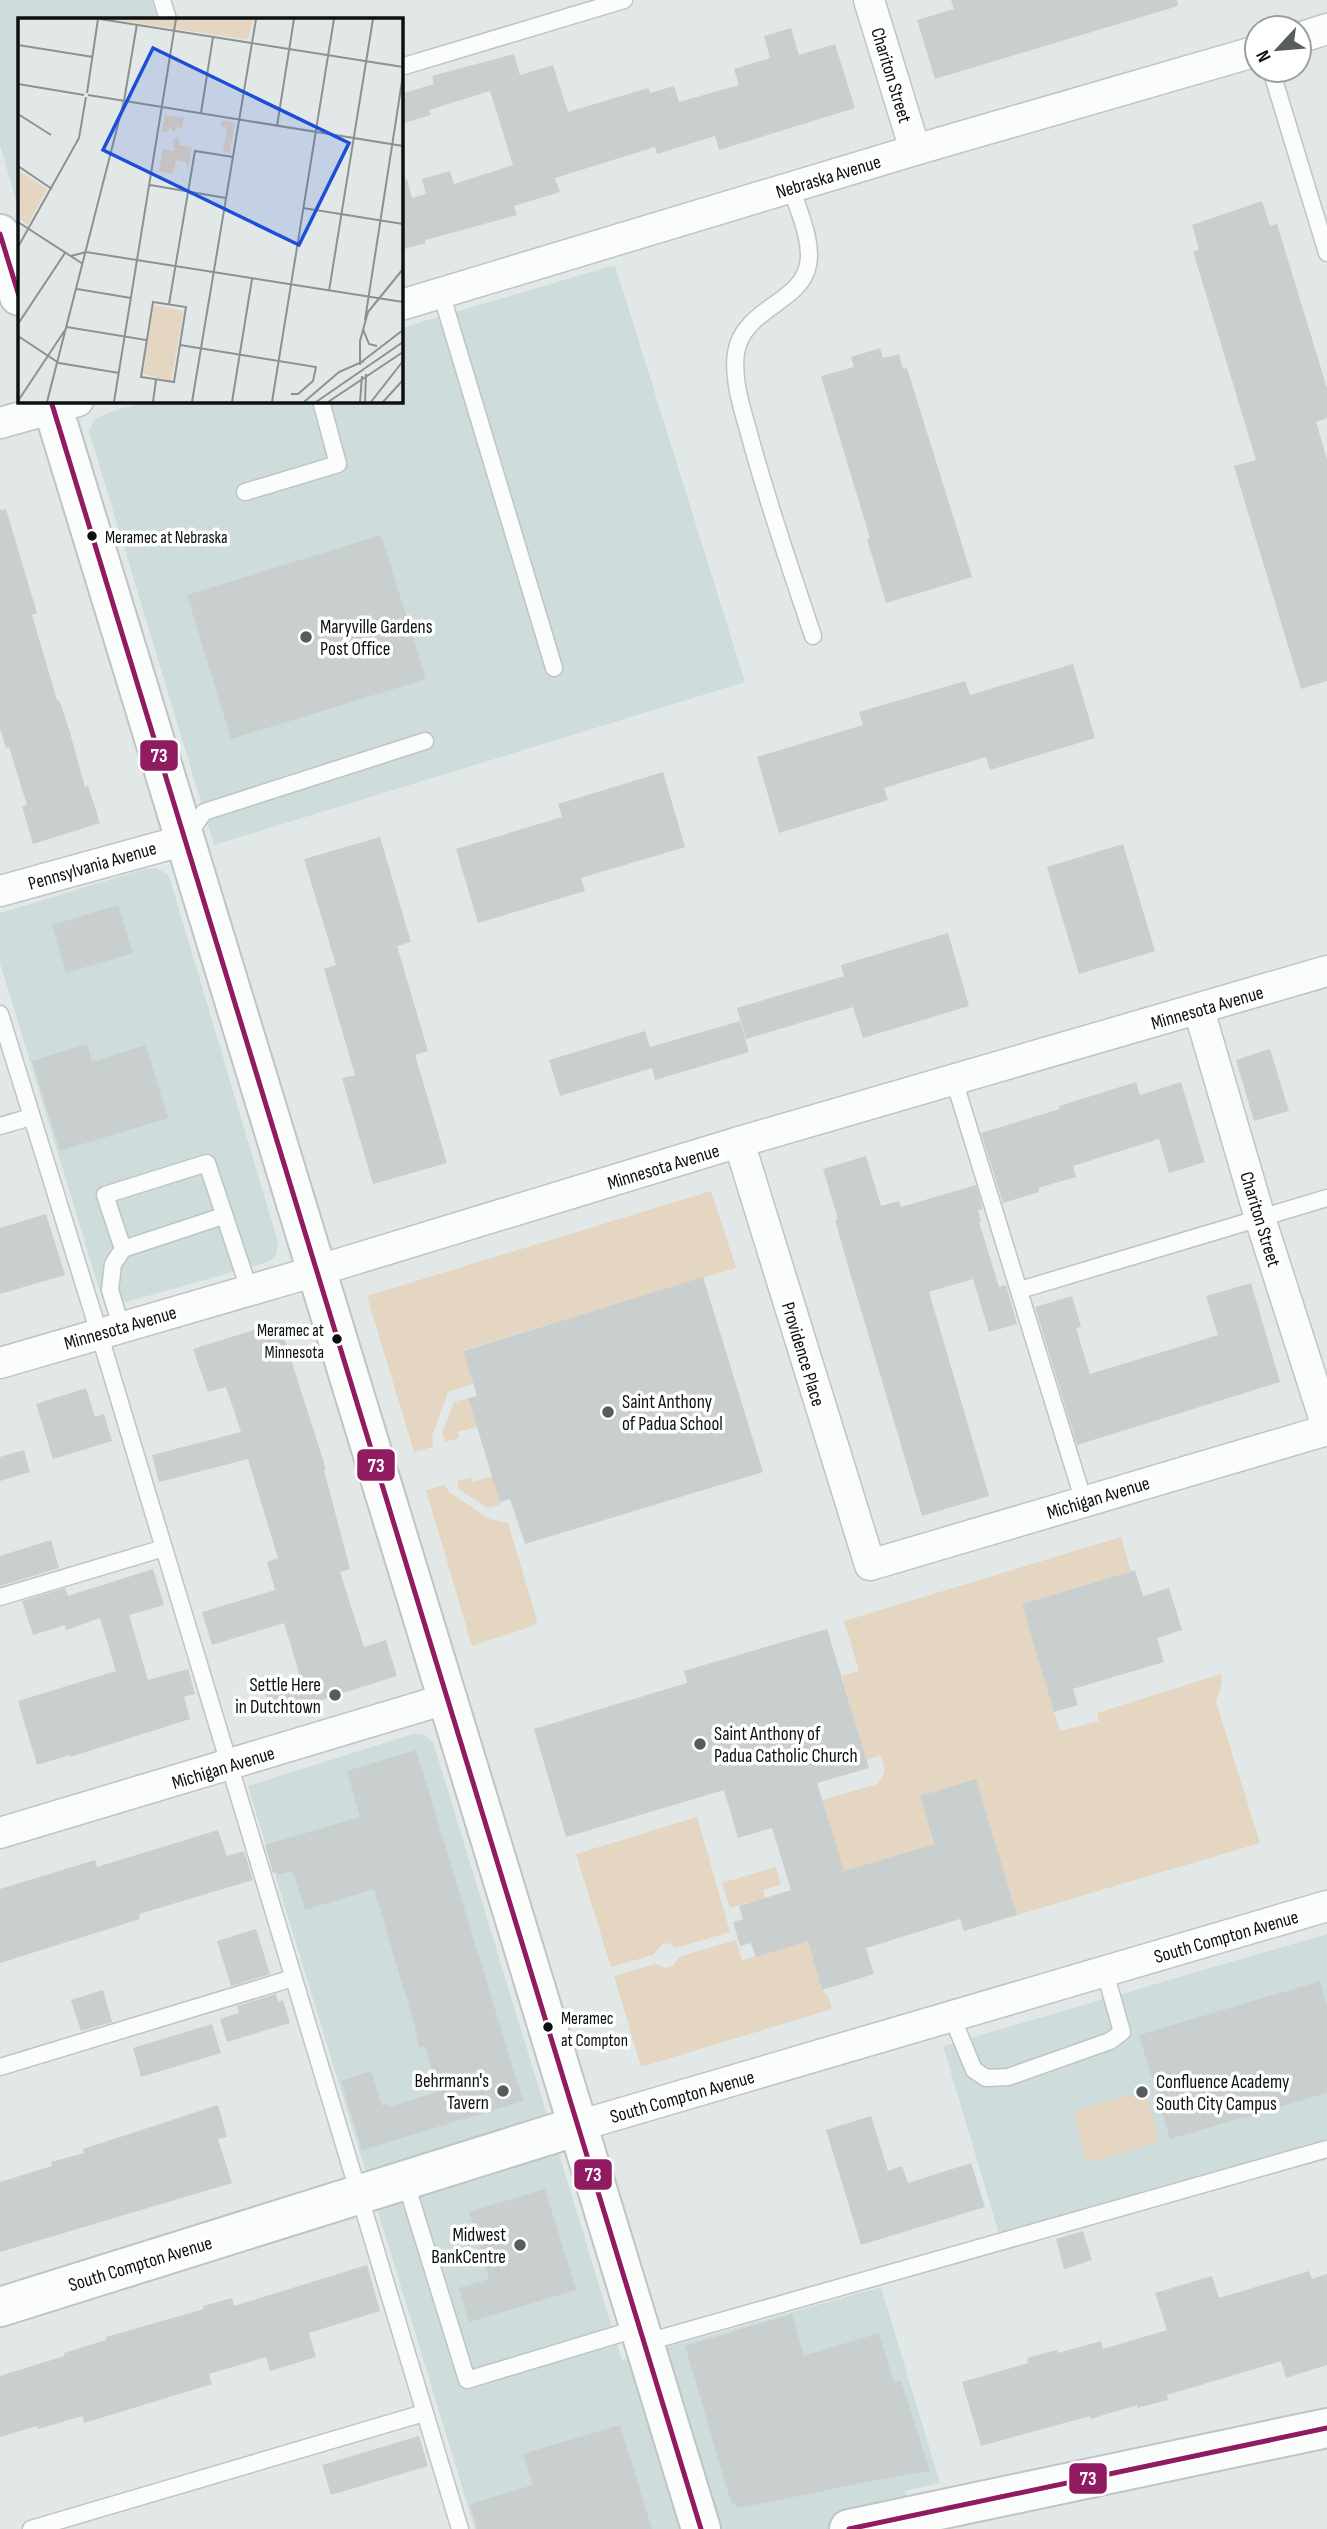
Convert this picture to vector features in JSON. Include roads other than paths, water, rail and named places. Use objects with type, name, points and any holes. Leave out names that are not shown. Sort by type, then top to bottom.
[{"type":"street","name":"Chariton Street","points":[[869,0],[915,150]]},
{"type":"street","name":"Nebraska Avenue","points":[[402,305],[915,150],[1243,55]]},
{"type":"street","points":[[0,234],[17,281]]},
{"type":"street","points":[[0,423],[61,403],[185,840],[701,2529]]},
{"type":"street","name":"Pennsylvania Avenue","points":[[0,891],[185,840]]},
{"type":"street","name":"Minnesota Avenue","points":[[0,1363],[316,1271],[739,1142],[1327,971]]},
{"type":"street","name":"Chariton Street","points":[[1199,1010],[1260,1218],[1327,1428]]},
{"type":"street","name":"Providence Place","points":[[739,1142],[870,1566]]},
{"type":"street","name":"Michigan Avenue","points":[[870,1566],[1327,1428]]},
{"type":"street","name":"Michigan Avenue","points":[[0,1833],[446,1699]]},
{"type":"street","name":"South Compton Avenue","points":[[0,2307],[578,2126],[1327,1906]]},
{"type":"street","points":[[849,2529],[929,2521],[1327,2428]]},
{"type":"lane","points":[[162,0],[168,18]]},
{"type":"lane","points":[[402,67],[624,0]]},
{"type":"lane","points":[[1275,84],[1327,253]]},
{"type":"lane","points":[[791,187],[808,245],[808,264],[803,280],[796,289],[754,320],[743,335],[736,351],[735,370],[756,459],[813,636]]},
{"type":"lane","points":[[441,293],[554,668]]},
{"type":"lane","points":[[245,492],[338,464],[321,402]]},
{"type":"lane","points":[[185,840],[204,812],[425,741]]},
{"type":"lane","points":[[0,1014],[31,1117],[110,1330],[164,1548],[460,2529]]},
{"type":"lane","points":[[954,1080],[1084,1502]]},
{"type":"lane","points":[[0,1126],[31,1117]]},
{"type":"lane","points":[[123,1249],[105,1195],[206,1163],[249,1289]]},
{"type":"lane","points":[[1020,1290],[1327,1198]]},
{"type":"lane","points":[[110,1330],[113,1264],[123,1249],[223,1216]]},
{"type":"lane","points":[[0,1597],[164,1548]]},
{"type":"lane","points":[[952,2017],[974,2070],[986,2078],[1008,2077],[1110,2041],[1122,2032],[1105,1972]]},
{"type":"lane","points":[[0,2067],[293,1978]]},
{"type":"lane","points":[[405,2180],[467,2380],[1327,2149]]},
{"type":"lane","points":[[32,2529],[424,2413]]},
{"type":"place","name":"Meramec at Nebraska","points":[[92,536]]},
{"type":"place","name":"Maryville Gardens Post Office","points":[[306,637]]},
{"type":"place","name":"Meramec at Minnesota","points":[[337,1339]]},
{"type":"place","name":"Saint Anthony of Padua School","points":[[608,1412]]},
{"type":"place","name":"Settle Here in Dutchtown","points":[[335,1695]]},
{"type":"place","name":"Saint Anthony of Padua Catholic Church","points":[[700,1744]]},
{"type":"place","name":"Meramec at Compton","points":[[548,2027]]},
{"type":"place","name":"Behrmann's Tavern","points":[[503,2091]]},
{"type":"place","name":"Confluence Academy South City Campus","points":[[1142,2092]]},
{"type":"place","name":"Midwest BankCentre","points":[[520,2245]]}]
